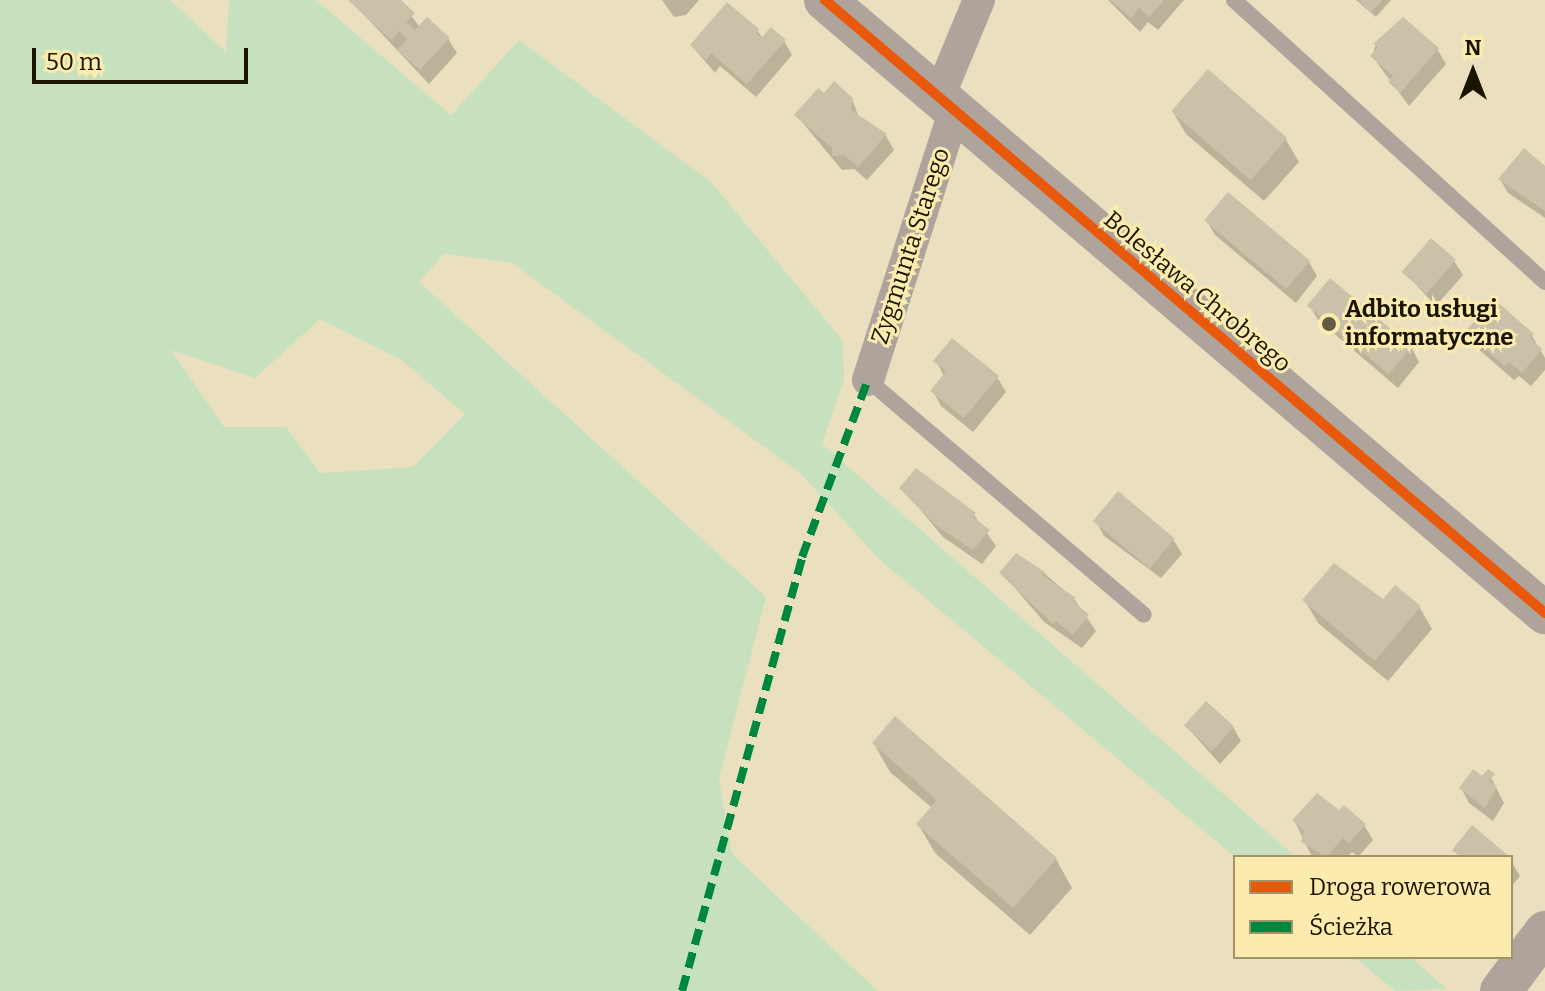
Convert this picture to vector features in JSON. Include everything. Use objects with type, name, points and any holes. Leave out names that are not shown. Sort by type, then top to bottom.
[{"type":"street","name":"Bolesława Chrobrego","points":[[825,0],[1545,613]]},
{"type":"street","name":"Zygmunta Starego","points":[[868,380],[979,0]]},
{"type":"street","points":[[1501,991],[1545,932]]},
{"type":"lane","points":[[1234,0],[1545,282]]},
{"type":"lane","points":[[868,380],[1144,615]]},
{"type":"green space","points":[[0,0],[170,0],[226,52],[229,0],[316,0],[451,115],[519,40],[711,182],[843,341],[844,380],[822,444],[1294,855],[1233,855],[880,560],[800,473],[512,263],[444,254],[419,282],[766,597],[719,779],[732,854],[878,991],[0,991]],"holes":[[[320,319],[400,359],[465,414],[413,467],[320,473],[286,427],[224,427],[171,350],[255,378]]]},
{"type":"green space","points":[[1356,959],[1412,959],[1447,989],[1395,991]]},
{"type":"building","points":[[348,0],[401,0],[415,13],[406,22],[415,30],[427,17],[450,38],[420,70],[397,50],[407,39],[399,31],[391,40]]},
{"type":"building","points":[[1110,0],[1164,0],[1149,17],[1139,8],[1131,18]]},
{"type":"building","points":[[1358,0],[1382,0],[1371,12]]},
{"type":"building","points":[[727,2],[759,29],[756,33],[761,38],[771,27],[786,40],[747,84],[711,53],[706,60],[690,45]]},
{"type":"building","points":[[1403,17],[1439,48],[1400,93],[1388,82],[1393,76],[1370,56],[1378,47],[1373,44]]},
{"type":"building","points":[[1208,69],[1287,138],[1251,180],[1171,111]]},
{"type":"building","points":[[834,81],[853,98],[851,110],[887,134],[858,167],[844,155],[832,156],[832,148],[794,115],[818,88],[824,93]]},
{"type":"building","points":[[1524,148],[1545,166],[1545,211],[1498,179]]},
{"type":"building","points":[[1228,192],[1310,261],[1286,289],[1204,220]]},
{"type":"building","points":[[1431,238],[1456,260],[1426,294],[1401,272]]},
{"type":"building","points":[[1330,278],[1412,347],[1389,374],[1307,306]]},
{"type":"building","points":[[1494,299],[1534,334],[1530,338],[1542,349],[1522,373],[1509,362],[1505,366],[1465,332]]},
{"type":"building","points":[[952,338],[999,376],[964,418],[930,391],[946,371],[933,361]]},
{"type":"building","points":[[916,468],[976,513],[973,517],[990,530],[973,550],[933,523],[899,488]]},
{"type":"building","points":[[1118,491],[1175,539],[1150,568],[1093,521]]},
{"type":"building","points":[[1016,553],[1076,598],[1073,601],[1089,615],[1073,635],[1056,621],[1053,624],[999,573]]},
{"type":"building","points":[[1334,563],[1383,599],[1395,585],[1421,606],[1375,661],[1302,600]]},
{"type":"building","points":[[1206,701],[1234,726],[1212,751],[1184,726]]},
{"type":"building","points":[[895,716],[1057,858],[1013,908],[916,824],[937,800],[872,743]]},
{"type":"building","points":[[1473,769],[1482,776],[1488,769],[1495,774],[1489,781],[1497,787],[1485,808],[1459,788]]},
{"type":"building","points":[[1317,793],[1339,810],[1344,805],[1366,824],[1349,843],[1343,838],[1328,855],[1323,855],[1301,842],[1304,831],[1292,820]]},
{"type":"building","points":[[1472,825],[1508,855],[1458,855],[1452,850]]},
{"type":"marked path","points":[[682,991],[802,557],[868,380]]},
{"type":"cycle path","points":[[825,0],[1545,613]]},
{"type":"place","name":"Adbito usługi informatyczne","points":[[1329,324]]}]
